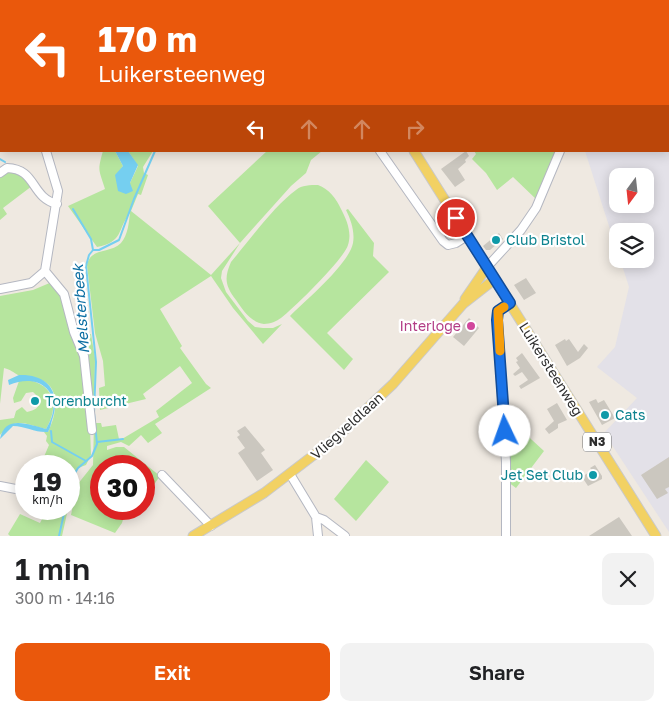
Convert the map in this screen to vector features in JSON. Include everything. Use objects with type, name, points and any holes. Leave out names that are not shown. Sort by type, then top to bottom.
[{"type":"main road","name":"Luikersteenweg","points":[[415,152],[656,536]]},
{"type":"main road","name":"Vliegveldlaan","points":[[463,304],[467,294],[487,267]]},
{"type":"main road","name":"Vliegveldlaan","points":[[193,536],[264,493],[320,452],[374,404],[463,304],[495,279]]},
{"type":"street","points":[[0,290],[30,283],[45,271],[57,204],[56,181],[46,152]]},
{"type":"street","points":[[381,152],[443,241],[448,245],[456,244],[467,236]]},
{"type":"street","points":[[487,267],[517,235],[536,208],[544,195],[560,152]]},
{"type":"street","points":[[0,173],[7,168],[21,171],[29,177],[45,200],[57,204]]},
{"type":"street","points":[[45,271],[64,294],[74,332],[84,356],[92,430]]},
{"type":"street","points":[[506,536],[505,434],[497,320],[498,311],[510,303]]},
{"type":"street","points":[[290,474],[316,517],[318,536]]},
{"type":"street","points":[[162,475],[212,526]]},
{"type":"street","points":[[0,486],[15,489]]},
{"type":"street","points":[[316,517],[324,520],[344,536]]},
{"type":"shaded area","points":[[585,152],[669,152],[669,532],[604,433],[637,398],[597,367],[615,347],[629,287],[623,268],[654,268],[654,223],[609,223],[609,226]]},
{"type":"green space","points":[[103,152],[116,152],[123,166],[118,173],[130,183],[138,166],[129,152],[152,152],[143,167],[144,173],[148,175],[141,195],[138,194],[131,211],[211,275],[240,243],[222,271],[221,278],[226,292],[248,321],[255,327],[273,328],[282,324],[263,344],[233,308],[211,276],[160,309],[182,346],[180,348],[206,384],[211,388],[155,424],[162,433],[148,443],[141,435],[129,446],[121,442],[107,446],[107,450],[124,447],[134,455],[93,455],[94,423],[101,423],[102,427],[116,425],[119,439],[122,439],[159,417],[156,411],[192,383],[180,366],[143,394],[146,399],[100,410],[99,388],[105,386],[103,361],[95,333],[87,265],[92,256],[112,249],[121,243],[127,232],[130,213],[116,238],[106,245],[97,247],[68,206],[105,189],[100,170]]},
{"type":"green space","points":[[266,152],[321,152],[311,160],[306,173],[291,186],[240,243],[208,206]]},
{"type":"green space","points":[[475,152],[556,152],[537,200],[513,177],[497,190],[486,173],[472,159],[476,154]]},
{"type":"green space","points":[[6,171],[21,173],[32,186],[3,208],[7,214],[0,220],[0,176]]},
{"type":"green space","points":[[318,185],[332,194],[343,213],[349,231],[348,245],[338,261],[288,312],[273,322],[259,323],[247,315],[241,308],[228,286],[227,273],[231,262],[271,214],[288,197],[301,187]]},
{"type":"green space","points":[[348,209],[374,243],[373,256],[389,272],[327,333],[353,359],[344,370],[290,316],[336,271],[350,252],[353,235],[351,222],[346,210]]},
{"type":"green space","points":[[52,282],[62,296],[81,354],[90,429],[91,455],[86,465],[80,467],[80,455],[45,455],[49,445],[44,432],[48,432],[55,411],[55,396],[48,384],[35,378],[18,375],[4,368],[0,404],[0,296],[33,290]]},
{"type":"green space","points":[[91,334],[95,358],[94,423],[78,336]]},
{"type":"green space","points":[[29,380],[44,387],[52,398],[52,412],[46,429],[16,423],[0,435],[0,420],[14,418],[16,411],[22,407],[27,412],[38,407],[39,399],[33,392],[26,393],[21,401],[14,403],[13,398],[19,381]]},
{"type":"green space","points":[[507,417],[544,451],[516,488],[508,482]]},
{"type":"green space","points":[[366,460],[389,482],[356,521],[334,499]]},
{"type":"green space","points":[[90,469],[90,520],[123,520],[115,533],[80,519],[80,481]]},
{"type":"green space","points":[[155,472],[160,476],[155,483]]},
{"type":"green space","points":[[16,520],[33,520],[40,523],[42,520],[66,520],[62,536],[10,536],[8,534]]},
{"type":"water","points":[[116,152],[129,152],[138,165],[130,183],[133,191],[126,194],[118,191],[115,175],[123,166]]},
{"type":"water","points":[[19,375],[37,377],[44,381],[53,392],[55,407],[50,426],[48,432],[44,432],[13,426],[0,439],[7,426],[18,423],[46,429],[52,417],[52,397],[41,384],[32,381],[9,385],[8,380]]},
{"type":"building","points":[[465,152],[469,156],[465,160],[466,162],[458,169],[465,180],[455,187],[441,169]]},
{"type":"building","name":"Club Bristol","points":[[499,233],[503,239],[490,250],[486,250],[483,246]]},
{"type":"building","points":[[526,278],[536,293],[524,300],[514,285]]},
{"type":"building","points":[[469,318],[479,328],[464,346],[453,337]]},
{"type":"building","points":[[565,339],[566,341],[569,339],[578,352],[584,344],[588,348],[580,358],[567,366],[555,345]]},
{"type":"building","points":[[522,353],[540,378],[521,389],[519,386],[528,380],[522,372],[515,376],[513,374],[520,368],[516,358]]},
{"type":"building","name":"Cats","points":[[596,399],[598,403],[604,400],[615,418],[602,425],[589,402]]},
{"type":"building","points":[[557,403],[567,420],[558,424],[558,428],[549,434],[545,429],[554,421],[547,409]]},
{"type":"building","points":[[245,426],[265,450],[261,453],[273,470],[257,481],[238,453],[245,448],[237,437],[240,435],[237,431]]},
{"type":"building","points":[[669,457],[669,487],[665,489],[668,493],[657,499],[641,475]]},
{"type":"building","name":"Jet Set Club","points":[[595,465],[602,479],[588,486],[582,477],[592,470],[590,468]]},
{"type":"building","points":[[619,517],[632,536],[589,536]]},
{"type":"waterway","name":"Melsterbeek","points":[[93,250],[99,250],[119,240],[155,152]]},
{"type":"waterway","points":[[0,159],[5,162]]},
{"type":"waterway","points":[[73,209],[91,239],[93,250]]},
{"type":"waterway","name":"Melsterbeek","points":[[80,466],[92,456],[97,444],[94,413],[96,362],[86,266],[89,255],[93,250]]},
{"type":"waterway","points":[[51,431],[52,442],[86,461]]},
{"type":"waterway","points":[[97,442],[123,439]]},
{"type":"waterway","name":"Melsterbeek","points":[[59,536],[63,520]]},
{"type":"slow traffic","points":[[500,351],[497,320],[498,311],[504,307]]},
{"type":"place","name":"Club Bristol","points":[[496,240]]},
{"type":"place","name":"Interloge","points":[[471,326]]},
{"type":"place","name":"Torenburcht","points":[[35,401]]},
{"type":"place","name":"Cats","points":[[605,415]]},
{"type":"place","name":"Jet Set Club","points":[[593,475]]},
{"type":"route","points":[[456,218],[510,303],[498,311],[497,320],[505,431]]}]
